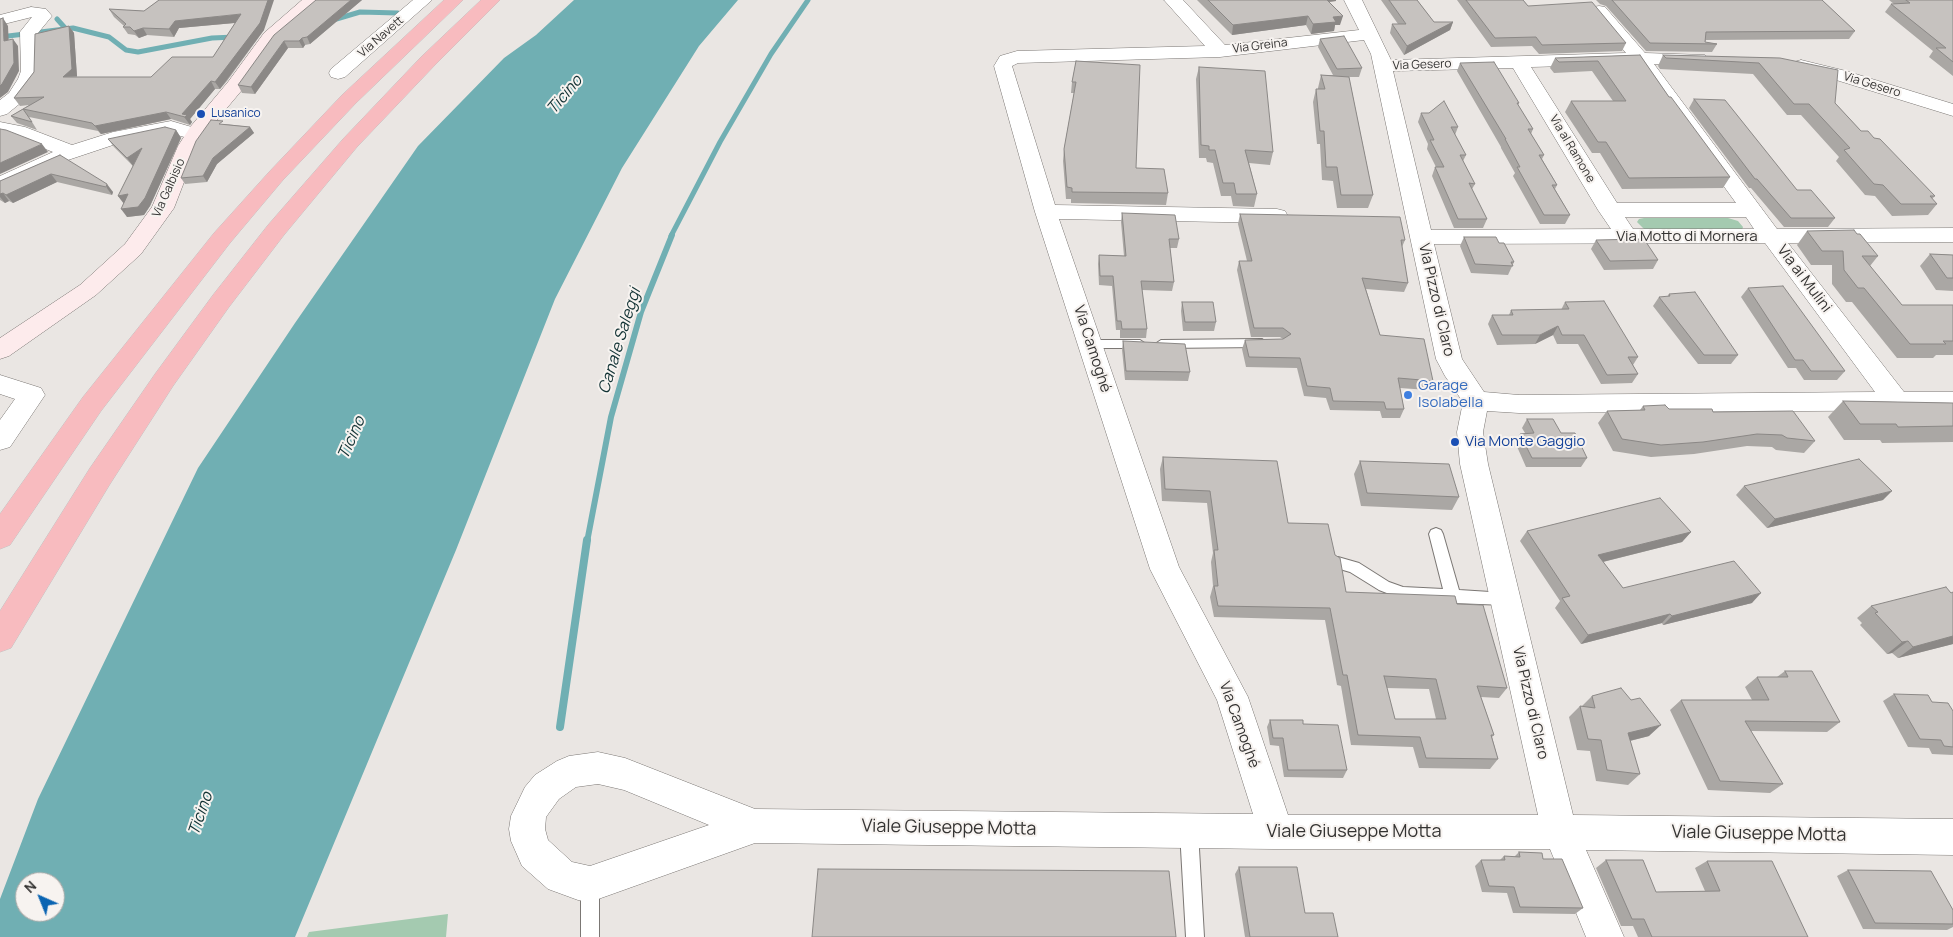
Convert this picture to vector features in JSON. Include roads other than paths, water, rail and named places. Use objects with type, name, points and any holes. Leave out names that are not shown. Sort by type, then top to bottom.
[{"type":"highway","points":[[0,537],[92,404],[222,238],[276,176],[349,99],[454,0]]},
{"type":"highway","points":[[0,638],[100,476],[164,380],[226,294],[276,230],[350,143],[428,61],[492,0]]},
{"type":"street","name":"Via Galbisio","points":[[0,350],[88,290],[133,249],[163,208],[188,146],[195,134],[235,86],[273,35],[312,0]]},
{"type":"street","name":"Via Navett","points":[[338,73],[423,0]]},
{"type":"street","name":"Via Greina","points":[[1173,0],[1220,51],[1370,34]]},
{"type":"street","name":"Via Pizzo di Claro","points":[[1352,0],[1380,54],[1411,224],[1449,359],[1454,370],[1476,401],[1470,432],[1474,464],[1560,832],[1605,937]]},
{"type":"street","points":[[1599,11],[1640,58]]},
{"type":"street","points":[[0,20],[27,12],[36,12],[43,17],[29,34],[30,71],[28,80],[16,96],[1,124],[71,152]]},
{"type":"street","name":"Via Camoghé","points":[[1220,51],[1017,57],[1004,62],[1003,66],[1046,212],[1165,569],[1232,697],[1269,808],[1273,832]]},
{"type":"street","name":"Via Gesero","points":[[1382,66],[1640,58],[1717,60]]},
{"type":"street","name":"Via ai Mulini","points":[[1640,58],[1897,402]]},
{"type":"street","name":"Via al Ramone","points":[[1519,62],[1626,236]]},
{"type":"street","name":"Via Gesero","points":[[1782,62],[1839,75],[1953,110]]},
{"type":"street","points":[[0,184],[71,152],[153,128],[171,127],[195,134]]},
{"type":"street","points":[[1609,210],[1752,210]]},
{"type":"street","points":[[1046,212],[1296,216]]},
{"type":"street","name":"Via Motto di Mornera","points":[[1411,224],[1626,236],[1953,235]]},
{"type":"street","points":[[0,384],[32,395],[0,440]]},
{"type":"street","points":[[1476,401],[1519,404],[1953,402]]},
{"type":"street","name":"Viale Giuseppe Motta","points":[[755,826],[619,773],[598,768],[569,772],[547,787],[536,799],[529,816],[527,829],[528,841],[547,865],[561,876],[590,884],[755,826],[1953,837]]},
{"type":"lane","points":[[1090,344],[1270,343]]},
{"type":"lane","points":[[1436,534],[1453,597]]},
{"type":"lane","points":[[1338,563],[1354,567],[1384,586],[1402,593],[1506,600]]},
{"type":"lane","points":[[1189,830],[1194,937]]},
{"type":"lane","points":[[590,884],[590,937]]},
{"type":"water","name":"Ticino","points":[[574,0],[738,0],[699,46],[622,168],[555,299],[456,550],[295,937],[0,937],[0,899],[38,799],[198,468],[295,323],[418,146],[504,58],[536,35]]},
{"type":"waterway","name":"Canale Saleggi","points":[[671,236],[720,142],[771,54],[808,0]]},
{"type":"waterway","points":[[333,20],[360,12],[398,13]]},
{"type":"waterway","points":[[57,19],[66,29]]},
{"type":"waterway","points":[[66,29],[73,28],[109,37],[126,50],[138,52],[212,38],[235,37]]},
{"type":"waterway","points":[[0,37],[66,29]]},
{"type":"waterway","name":"Canale Saleggi","points":[[587,542],[611,417],[641,312],[672,235]]},
{"type":"waterway","name":"Canale Saleggi","points":[[560,727],[587,540]]},
{"type":"place","name":"Lusanico","points":[[201,114]]},
{"type":"place","name":"Garage Isolabella","points":[[1408,395]]},
{"type":"place","name":"Via Monte Gaggio","points":[[1455,442]]}]
